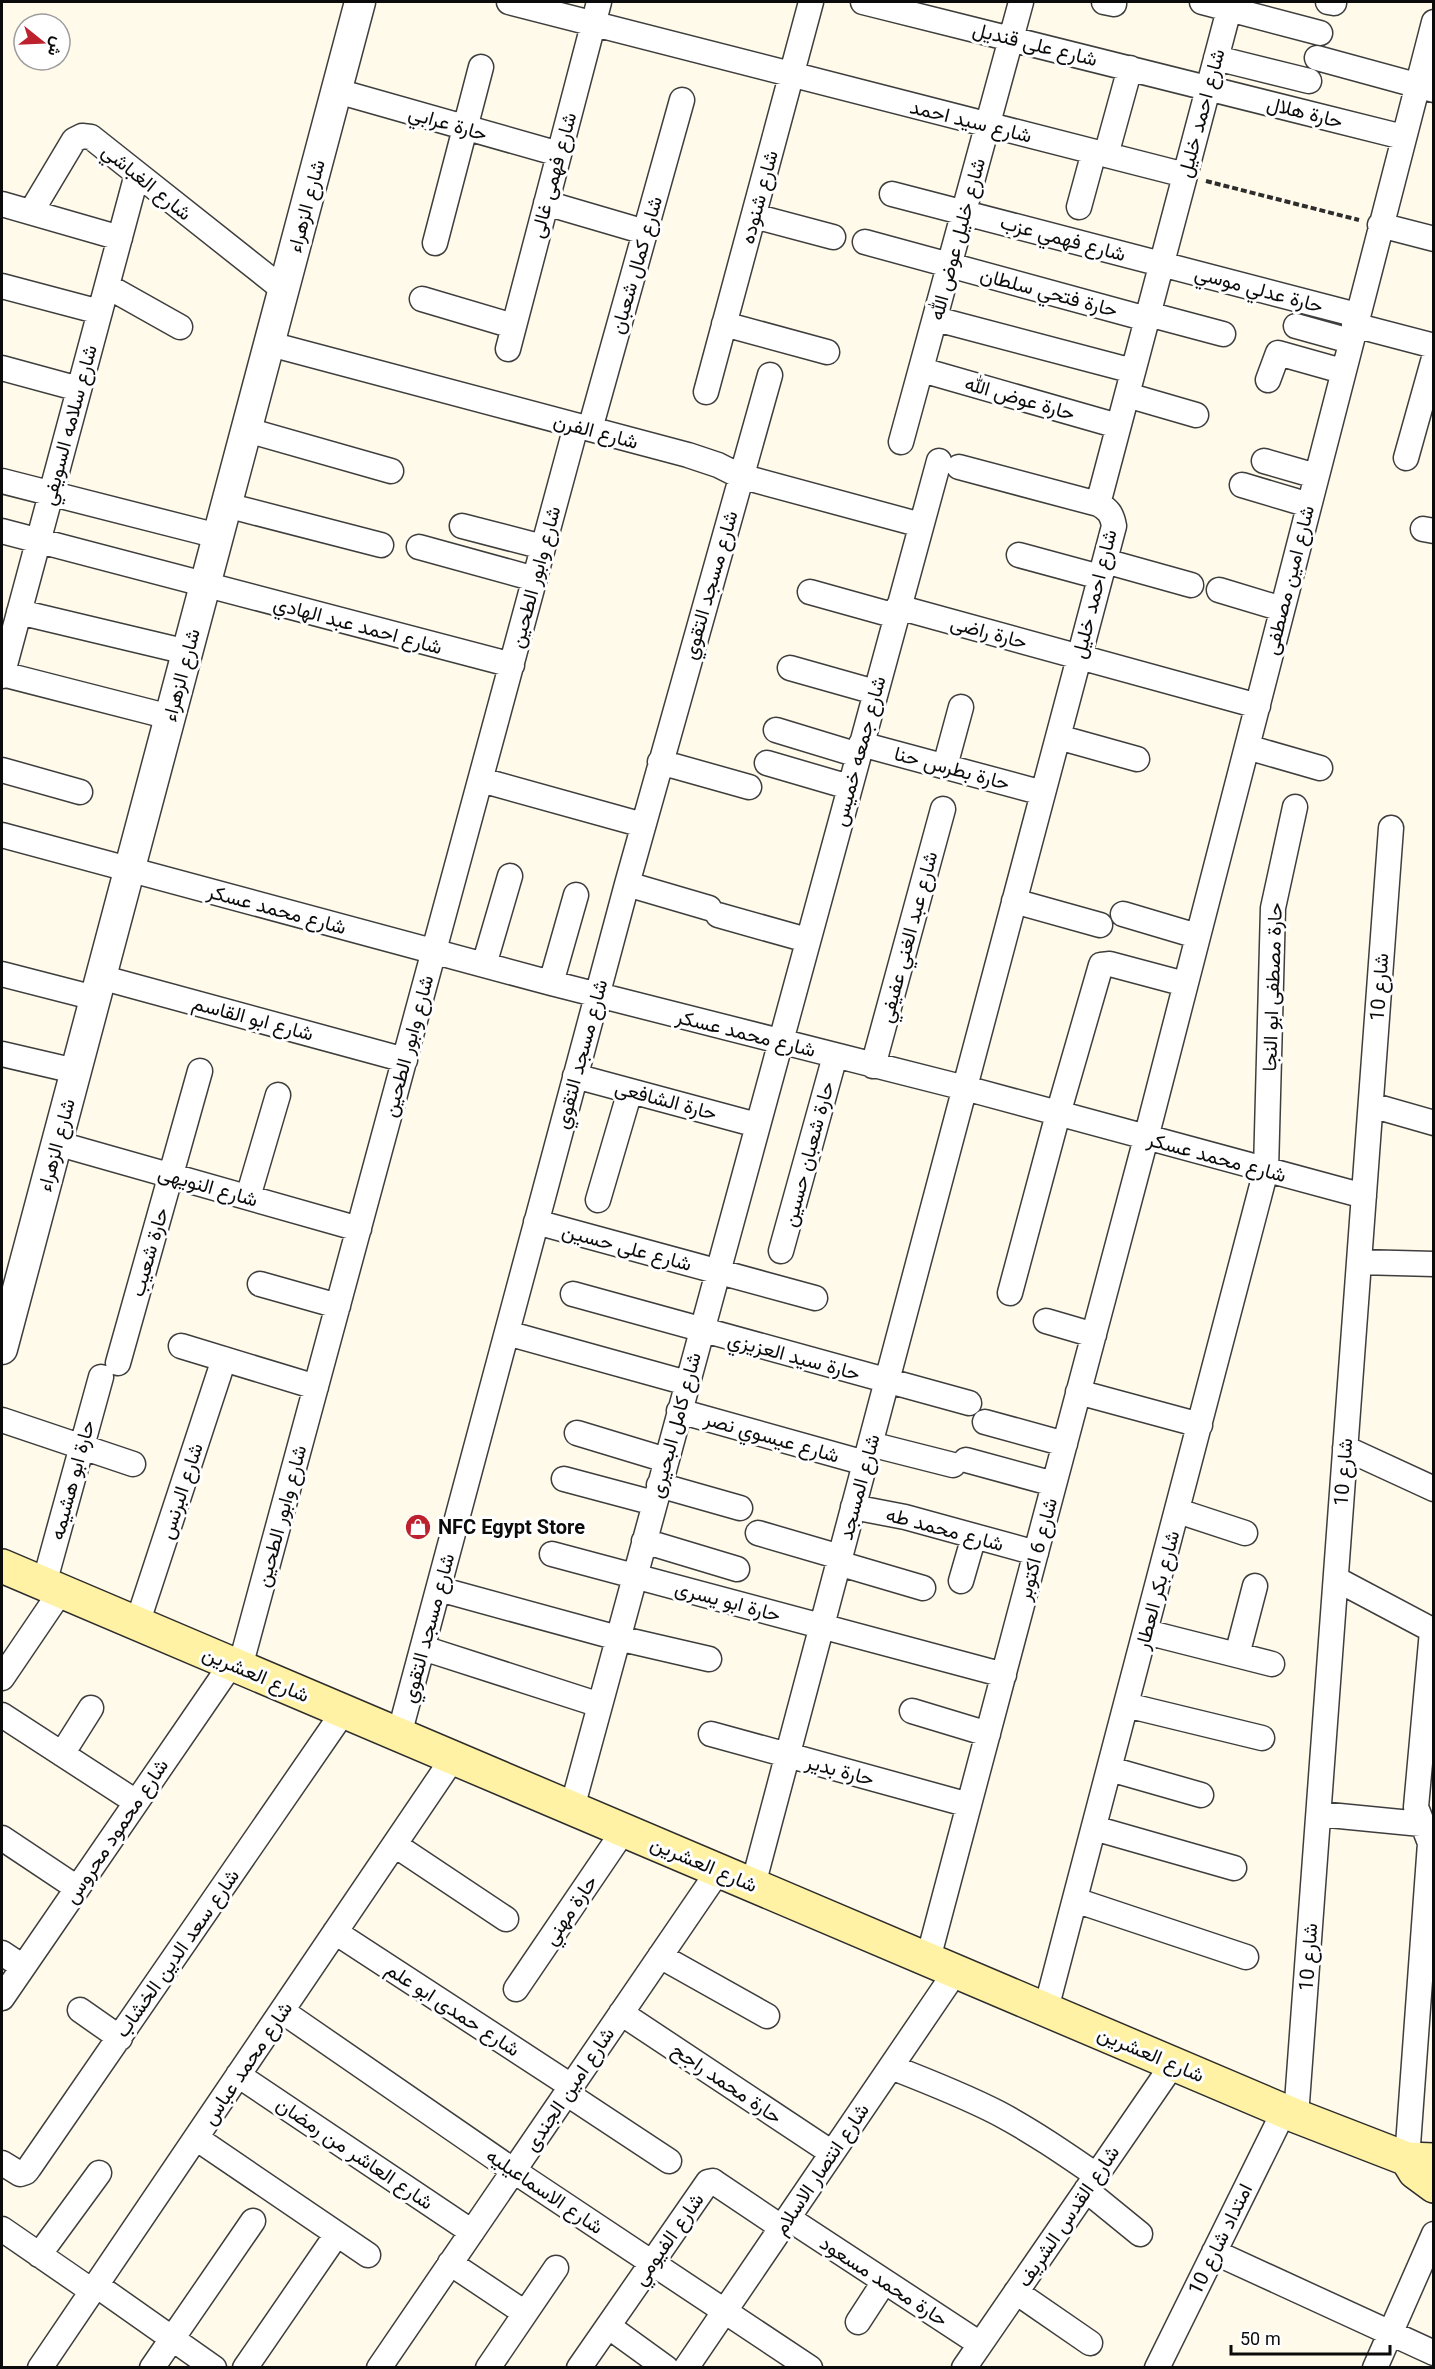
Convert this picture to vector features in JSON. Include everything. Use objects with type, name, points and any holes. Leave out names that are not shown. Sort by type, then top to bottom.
[{"type":"main road","name":"شارع العشرين","points":[[2,1566],[1290,2113],[1420,2159],[1415,2172],[1434,2186]]},
{"type":"street","name":"شارع الزهراء","points":[[2,1349],[360,2]]},
{"type":"street","name":"شارع سيد احمد","points":[[509,2],[596,13],[792,75],[1185,176]]},
{"type":"street","name":"شارع شنوده","points":[[706,392],[812,2]]},
{"type":"street","name":"شارع على قنديل","points":[[862,2],[1208,88]]},
{"type":"street","name":"شارع خليل عوض الله","points":[[901,442],[1021,2]]},
{"type":"street","points":[[1202,2],[1230,5],[1320,33]]},
{"type":"street","name":"شارع احمد خليل","points":[[964,1088],[1114,526],[1107,508],[1098,504],[1230,5]]},
{"type":"street","name":"شارع فهمى غالى","points":[[422,299],[510,337],[596,13]]},
{"type":"street","name":"شارع امين مصطفى","points":[[1146,1138],[1403,137],[1425,88],[1434,21]]},
{"type":"street","points":[[1216,58],[1309,81]]},
{"type":"street","points":[[1317,58],[1425,88]]},
{"type":"street","points":[[435,243],[481,67]]},
{"type":"street","points":[[1079,207],[1130,68]]},
{"type":"street","name":"حارة هلال","points":[[1208,88],[1403,137]]},
{"type":"street","name":"حارة عرابي","points":[[337,91],[559,154]]},
{"type":"street","name":"شارع كمال شعبان","points":[[583,428],[645,232],[682,100]]},
{"type":"street","name":"شارع الغباشي","points":[[32,212],[74,140],[91,137],[284,291]]},
{"type":"street","name":"شارع سلامه السويفي","points":[[2,675],[137,174]]},
{"type":"street","name":"شارع فهمي عزب","points":[[892,194],[1162,264]]},
{"type":"street","points":[[546,203],[645,232]]},
{"type":"street","points":[[2,204],[120,238]]},
{"type":"street","points":[[754,216],[833,237]]},
{"type":"street","points":[[1380,225],[1434,239]]},
{"type":"street","name":"حارة فتحي سلطان","points":[[865,242],[950,266],[1222,334]]},
{"type":"street","name":"حارة عدلي موسي","points":[[1162,264],[1353,327]]},
{"type":"street","points":[[2,286],[100,312]]},
{"type":"street","points":[[107,286],[180,327]]},
{"type":"street","points":[[936,319],[1133,371]]},
{"type":"street","points":[[724,324],[827,352]]},
{"type":"street","points":[[1296,326],[1353,327],[1434,346]]},
{"type":"street","name":"شارع الفرن","points":[[270,344],[688,455],[718,465],[740,476],[921,525]]},
{"type":"street","points":[[1268,381],[1278,352],[1342,370]]},
{"type":"street","points":[[1406,458],[1426,411],[1434,358]]},
{"type":"street","points":[[2,368],[79,389]]},
{"type":"street","name":"حارة عوض الله","points":[[922,370],[1118,426]]},
{"type":"street","name":"شارع مسجد التقوي","points":[[399,1735],[660,762],[770,375]]},
{"type":"street","points":[[1127,395],[1196,415]]},
{"type":"street","name":"شارع وابور الطحين","points":[[236,1665],[316,1387],[543,548],[583,428]]},
{"type":"street","points":[[247,430],[391,471]]},
{"type":"street","points":[[1264,461],[1316,476]]},
{"type":"street","name":"شارع جمعه خميس","points":[[779,1042],[921,525],[949,464],[1098,504]]},
{"type":"street","points":[[2,481],[218,536]]},
{"type":"street","points":[[1242,485],[1308,504]]},
{"type":"street","points":[[226,505],[381,545]]},
{"type":"street","points":[[462,526],[543,548]]},
{"type":"street","name":"شارع احمد عبد الهادي","points":[[2,531],[512,665]]},
{"type":"street","points":[[419,547],[535,579]]},
{"type":"street","points":[[1019,555],[1191,585]]},
{"type":"street","points":[[1220,590],[1282,609]]},
{"type":"street","name":"حارة راضى","points":[[810,592],[1079,657],[1258,706]]},
{"type":"street","points":[[19,612],[187,652]]},
{"type":"street","points":[[790,668],[875,692]]},
{"type":"street","points":[[2,675],[170,717]]},
{"type":"street","points":[[945,766],[961,707]]},
{"type":"street","name":"حارة بطرس حنا","points":[[776,730],[945,766],[1043,793]]},
{"type":"street","points":[[1058,737],[1137,759]]},
{"type":"street","points":[[1247,747],[1320,768]]},
{"type":"street","points":[[660,762],[749,787]]},
{"type":"street","points":[[767,764],[849,787]]},
{"type":"street","points":[[2,770],[80,792]]},
{"type":"street","points":[[481,780],[643,825]]},
{"type":"street","name":"حارة مصطفى ابو النجا","points":[[1266,1170],[1273,908],[1295,807]]},
{"type":"street","name":"شارع عبد الغني عفيفي","points":[[873,1066],[943,809]]},
{"type":"street","name":"شارع 10","points":[[1290,2113],[1319,1814],[1391,828]]},
{"type":"street","name":"شارع محمد عسكر","points":[[2,835],[550,983],[964,1088],[1364,1197]]},
{"type":"street","points":[[484,965],[510,876]]},
{"type":"street","points":[[627,884],[807,940]]},
{"type":"street","points":[[550,983],[576,895]]},
{"type":"street","points":[[1014,901],[1100,925]]},
{"type":"street","points":[[1123,914],[1197,936]]},
{"type":"street","points":[[1010,1293],[1101,965],[1110,964],[1185,984]]},
{"type":"street","name":"شارع ابو القاسم","points":[[2,974],[98,987],[405,1060]]},
{"type":"street","name":"شارع كامل البحيرى","points":[[572,1808],[779,1042]]},
{"type":"street","points":[[2,1054],[75,1071]]},
{"type":"street","name":"حارة شعبان حسين","points":[[781,1251],[835,1056]]},
{"type":"street","name":"حارة شعيب","points":[[110,1370],[171,1175],[200,1071]]},
{"type":"street","name":"حارة الشافعى","points":[[575,1076],[757,1125]]},
{"type":"street","name":"شارع المسجد","points":[[753,1885],[964,1088]]},
{"type":"street","points":[[598,1200],[630,1090]]},
{"type":"street","points":[[248,1197],[278,1095]]},
{"type":"street","points":[[1371,1105],[1434,1123]]},
{"type":"street","name":"شارع 6 اكتوبر","points":[[942,1965],[969,1805],[1146,1138]]},
{"type":"street","name":"شارع النويهى","points":[[56,1143],[359,1229]]},
{"type":"street","name":"شارع بكر العطار","points":[[1046,2009],[1266,1170]]},
{"type":"street","name":"شارع على حسين","points":[[536,1222],[815,1298]]},
{"type":"street","points":[[1359,1262],[1434,1264]]},
{"type":"street","points":[[260,1284],[338,1306]]},
{"type":"street","name":"حارة سيد العزيزي","points":[[573,1294],[969,1403]]},
{"type":"street","points":[[1046,1321],[1094,1335]]},
{"type":"street","points":[[507,1333],[687,1383]]},
{"type":"street","points":[[180,1346],[316,1387]]},
{"type":"street","name":"شارع البرنس","points":[[137,1624],[224,1359]]},
{"type":"street","name":"حارة ابو هشيمه","points":[[2,1678],[53,1587],[81,1447],[110,1370]]},
{"type":"street","points":[[1078,1392],[1200,1425]]},
{"type":"street","name":"شارع عيسوي نصر","points":[[679,1411],[868,1454],[960,1462],[1054,1484]]},
{"type":"street","points":[[2,1420],[133,1464]]},
{"type":"street","points":[[985,1422],[1065,1444]]},
{"type":"street","points":[[577,1433],[666,1460]]},
{"type":"street","points":[[1345,1448],[1434,1489]]},
{"type":"street","points":[[564,1479],[740,1508]]},
{"type":"street","name":"شارع محمد طه","points":[[853,1507],[904,1517],[1036,1553]]},
{"type":"street","points":[[1178,1511],[1245,1533]]},
{"type":"street","points":[[758,1533],[923,1588]]},
{"type":"street","points":[[961,1581],[974,1536]]},
{"type":"street","points":[[644,1541],[737,1569]]},
{"type":"street","name":"حارة ابو يسرى","points":[[552,1554],[1004,1675]]},
{"type":"street","points":[[1336,1578],[1433,1631],[1416,1807],[1428,1837],[1429,1916],[1420,2159]]},
{"type":"street","points":[[1237,1655],[1255,1586]]},
{"type":"street","points":[[439,1588],[618,1638],[709,1659]]},
{"type":"street","points":[[1146,1632],[1272,1664]]},
{"type":"street","points":[[423,1648],[600,1705]]},
{"type":"street","name":"شارع محمود محروس","points":[[2,1998],[136,1802],[236,1665]]},
{"type":"street","points":[[1126,1705],[1262,1738]]},
{"type":"street","points":[[62,1754],[91,1708]]},
{"type":"street","name":"شارع سعد الدين الخشاب","points":[[2,2163],[20,2174],[26,2172],[344,1712]]},
{"type":"street","points":[[912,1712],[988,1734]]},
{"type":"street","points":[[2,1715],[136,1802]]},
{"type":"street","name":"حارة بدير","points":[[711,1734],[969,1805]]},
{"type":"street","name":"شارع محمد عباس","points":[[40,2367],[453,1758]]},
{"type":"street","points":[[1110,1769],[1202,1795]]},
{"type":"street","points":[[1319,1814],[1428,1837]]},
{"type":"street","points":[[1094,1828],[1234,1868]]},
{"type":"street","name":"حارة مهني","points":[[516,1989],[624,1830]]},
{"type":"street","points":[[2,1838],[77,1888]]},
{"type":"street","points":[[395,1845],[506,1919]]},
{"type":"street","name":"شارع امين الجندى","points":[[379,2367],[719,1870]]},
{"type":"street","points":[[1075,1900],[1246,1957]]},
{"type":"street","name":"شارع حمدى ابو علم","points":[[335,1932],[569,2090],[669,2161]]},
{"type":"street","points":[[2,1953],[23,1967]]},
{"type":"street","points":[[660,1956],[767,2016]]},
{"type":"street","name":"شارع انتصار الاسلام","points":[[686,2367],[891,2067],[942,1965]]},
{"type":"street","points":[[80,2010],[120,2038]]},
{"type":"street","name":"شارع الاسماعيليه","points":[[282,2011],[514,2171],[810,2367]]},
{"type":"street","name":"حارة محمد راجح","points":[[621,2013],[832,2153]]},
{"type":"street","name":"شارع القدس الشريف","points":[[973,2360],[1016,2292],[1173,2064]]},
{"type":"street","points":[[891,2067],[945,2088],[998,2113],[1048,2142],[1091,2182],[1140,2234]]},
{"type":"street","name":"شارع العاشر من رمضان","points":[[238,2075],[472,2232]]},
{"type":"street","name":"امتداد شارع 10","points":[[1157,2367],[1214,2252],[1290,2113]]},
{"type":"street","points":[[196,2138],[368,2255]]},
{"type":"street","points":[[39,2254],[99,2174]]},
{"type":"street","name":"شارع الفيومي","points":[[579,2367],[708,2182],[713,2181],[784,2222]]},
{"type":"street","points":[[152,2367],[253,2222]]},
{"type":"street","name":"حارة محمد مسعود","points":[[784,2222],[884,2282],[973,2360]]},
{"type":"street","points":[[2,2229],[214,2367]]},
{"type":"street","points":[[245,2367],[337,2234]]},
{"type":"street","points":[[1375,2367],[1434,2234]]},
{"type":"street","points":[[1214,2252],[1434,2353]]},
{"type":"street","points":[[450,2263],[525,2313]]},
{"type":"street","points":[[488,2367],[556,2268]]},
{"type":"street","points":[[858,2322],[884,2282]]},
{"type":"street","points":[[1016,2292],[1090,2343]]},
{"type":"street","points":[[608,2325],[666,2367]]},
{"type":"path","points":[[1185,176],[1380,225]]},
{"type":"place","name":"NFC Egypt Store","points":[[418,1527]]}]
